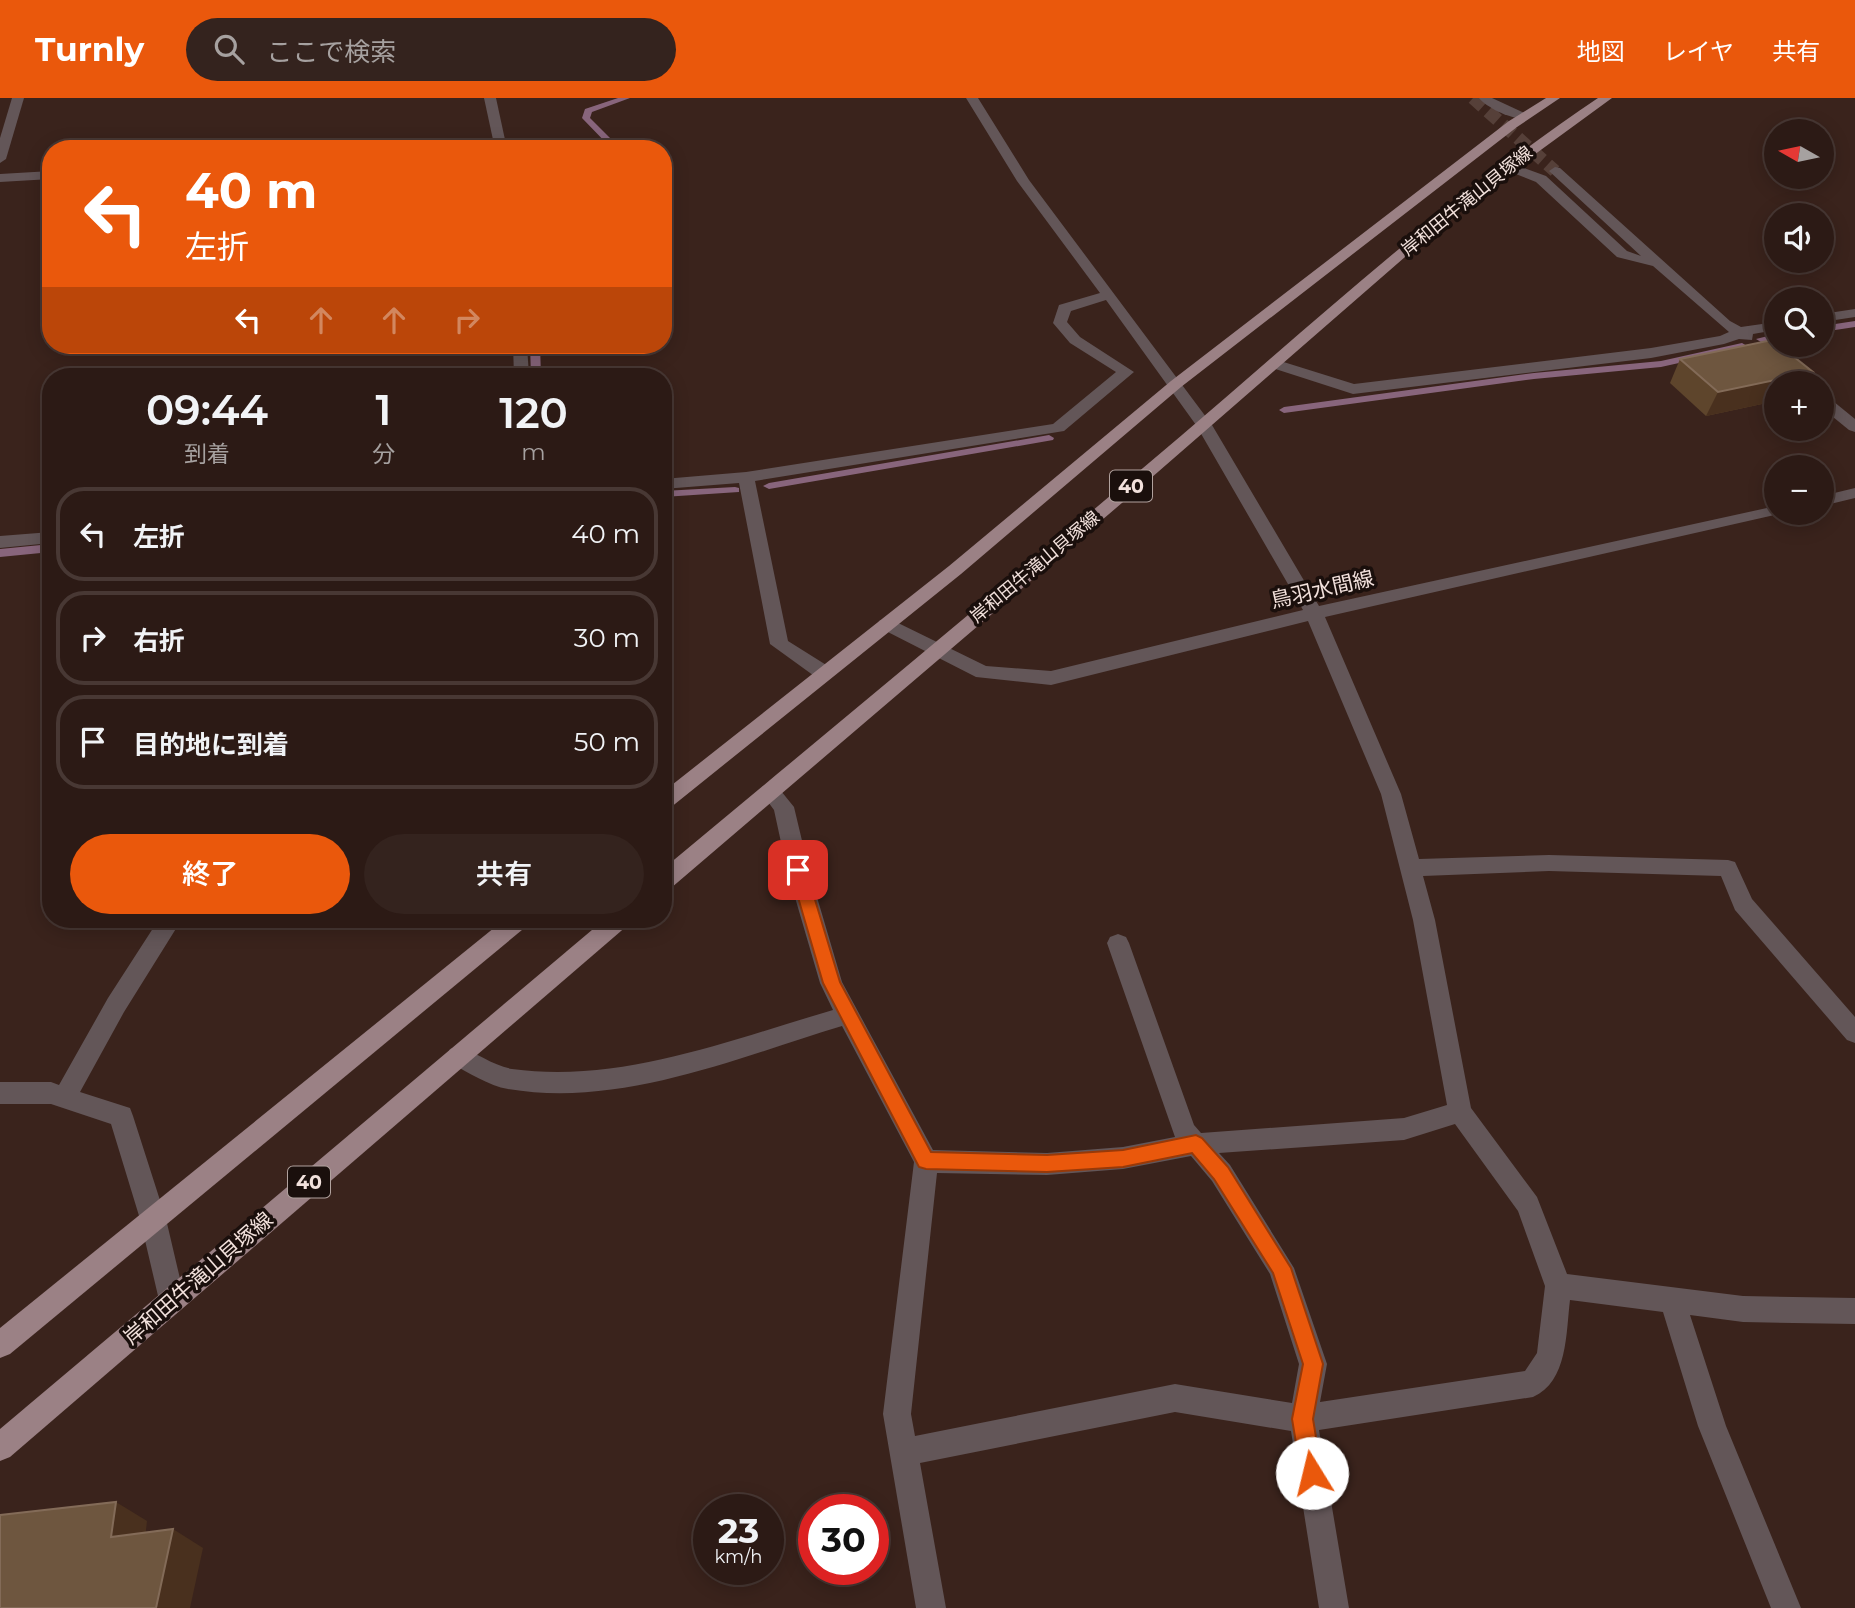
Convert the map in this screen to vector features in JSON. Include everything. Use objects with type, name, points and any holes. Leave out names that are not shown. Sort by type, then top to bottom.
[{"type":"main road","name":"岸和田牛滝山貝塚線","points":[[672,796],[955,570],[1176,384],[1525,116],[1555,98]]},
{"type":"main road","name":"岸和田牛滝山貝塚線","points":[[672,874],[1508,166],[1606,98]]},
{"type":"main road","points":[[0,1345],[509,928]]},
{"type":"main road","name":"岸和田牛滝山貝塚線","points":[[0,1447],[609,928]]},
{"type":"street","points":[[0,159],[18,98]]},
{"type":"street","points":[[490,98],[499,140]]},
{"type":"street","points":[[903,1452],[1175,1398],[1303,1419],[1533,1383],[1550,1357],[1558,1286],[1528,1205],[1460,1112],[1424,920],[1391,793],[1314,613],[1203,425],[1155,352],[1023,181],[972,98]]},
{"type":"street","points":[[1485,98],[1491,104],[1525,116]]},
{"type":"street","points":[[1508,166],[1541,179],[1622,254],[1659,266]]},
{"type":"street","points":[[1555,171],[1725,324],[1741,332],[1761,349]]},
{"type":"street","points":[[0,178],[42,176]]},
{"type":"street","points":[[672,483],[746,477],[1058,428],[1126,372],[1075,340],[1060,323],[1064,308],[1109,295]]},
{"type":"street","points":[[1834,316],[1855,313]]},
{"type":"street","points":[[1274,364],[1353,389],[1651,353],[1724,340],[1741,332],[1764,328]]},
{"type":"street","points":[[1834,410],[1855,427]]},
{"type":"street","points":[[746,477],[779,644],[824,673]]},
{"type":"street","points":[[1834,498],[1855,493]]},
{"type":"street","name":"鳥羽水間線","points":[[886,624],[983,672],[1051,678],[1314,613],[1764,514]]},
{"type":"street","points":[[0,542],[42,538]]},
{"type":"street","points":[[770,791],[784,807],[798,870],[831,983],[926,1161],[897,1415],[931,1608]]},
{"type":"street","points":[[1410,868],[1549,863],[1728,868],[1743,904],[1855,1033]]},
{"type":"street","points":[[64,1098],[116,1004],[165,928]]},
{"type":"street","points":[[1118,943],[1184,1131],[1221,1173],[1281,1268],[1313,1364],[1303,1419],[1334,1608]]},
{"type":"street","points":[[458,1056],[507,1079],[595,1083],[680,1065],[848,1015]]},
{"type":"street","points":[[0,1093],[51,1093],[121,1116],[153,1219],[172,1300]]},
{"type":"street","points":[[926,1161],[1047,1164],[1123,1158],[1196,1144],[1404,1129],[1460,1112]]},
{"type":"street","points":[[1558,1286],[1743,1309],[1855,1311]]},
{"type":"street","points":[[1672,1300],[1712,1426],[1786,1608]]},
{"type":"building","points":[[1764,342],[1764,357],[1794,357],[1812,371],[1764,371],[1764,382],[1718,392],[1680,359]]},
{"type":"building","points":[[116,1502],[111,1537],[173,1529],[156,1608],[0,1608],[0,1515]]},
{"type":"waterway","points":[[608,140],[586,118],[588,111],[626,98]]},
{"type":"waterway","points":[[1834,327],[1855,324]]},
{"type":"waterway","points":[[1284,410],[1534,376],[1661,364],[1742,346]]},
{"type":"waterway","points":[[535,354],[536,368]]},
{"type":"waterway","points":[[769,486],[1049,438]]},
{"type":"waterway","points":[[672,494],[735,490]]},
{"type":"waterway","points":[[0,553],[42,549]]},
{"type":"tunnel","points":[[1473,98],[1555,171]]},
{"type":"route","points":[[798,870],[831,983],[926,1161],[1047,1164],[1123,1158],[1196,1144],[1221,1173],[1281,1268],[1313,1364],[1303,1419],[1312,1473]]}]
